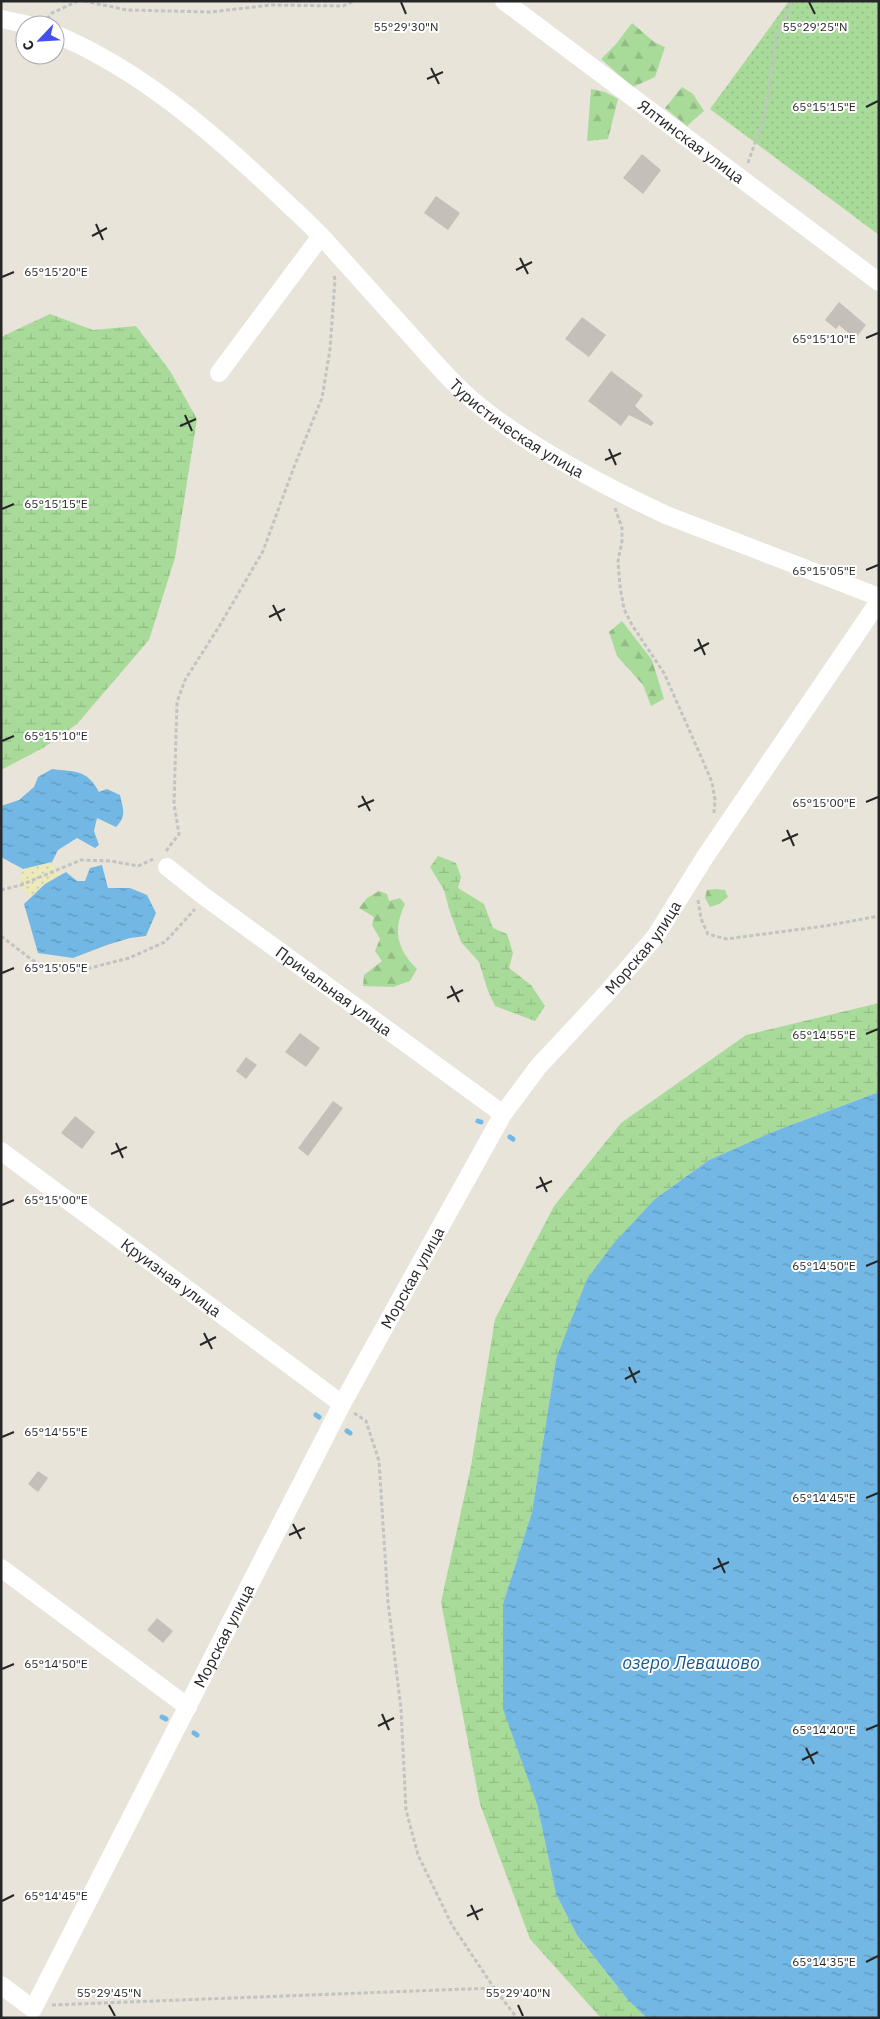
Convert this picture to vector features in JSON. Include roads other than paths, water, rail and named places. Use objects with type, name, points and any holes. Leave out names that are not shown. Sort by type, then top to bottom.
[{"type":"street","name":"Ялтинская улица","points":[[504,1],[879,282]]},
{"type":"street","points":[[1,18],[15,22]]},
{"type":"street","name":"Туристическая улица","points":[[65,38],[79,44],[145,84],[230,150],[321,236],[430,358],[469,398],[503,424],[556,457],[618,491],[666,514],[879,599]]},
{"type":"street","points":[[219,373],[321,236]]},
{"type":"street","name":"Морская улица","points":[[1,1985],[39,2007],[188,1707],[342,1404],[503,1114],[538,1067],[605,995],[655,937],[710,849],[879,599]]},
{"type":"street","name":"Причальная улица","points":[[165,861],[205,897],[503,1114]]},
{"type":"street","name":"Круизная улица","points":[[1,1151],[342,1404]]},
{"type":"street","points":[[1,1568],[188,1707]]},
{"type":"water","points":[[52,769],[80,773],[90,779],[99,792],[107,789],[120,795],[123,816],[116,827],[97,818],[94,831],[99,845],[95,848],[77,838],[58,850],[52,862],[23,869],[1,857],[1,806],[19,800],[34,787],[38,777]]},
{"type":"water","points":[[102,865],[108,888],[130,888],[147,895],[156,913],[146,936],[130,938],[73,958],[38,953],[24,904],[45,884],[66,872],[77,881],[85,881],[90,868]]},
{"type":"water","name":"озеро Левашово","points":[[879,1092],[879,2018],[647,2018],[628,2000],[577,1935],[556,1894],[537,1804],[503,1709],[503,1604],[532,1512],[556,1359],[587,1279],[614,1243],[655,1199],[709,1160],[775,1131]]},
{"type":"waterway","points":[[162,1717],[166,1719]]}]
